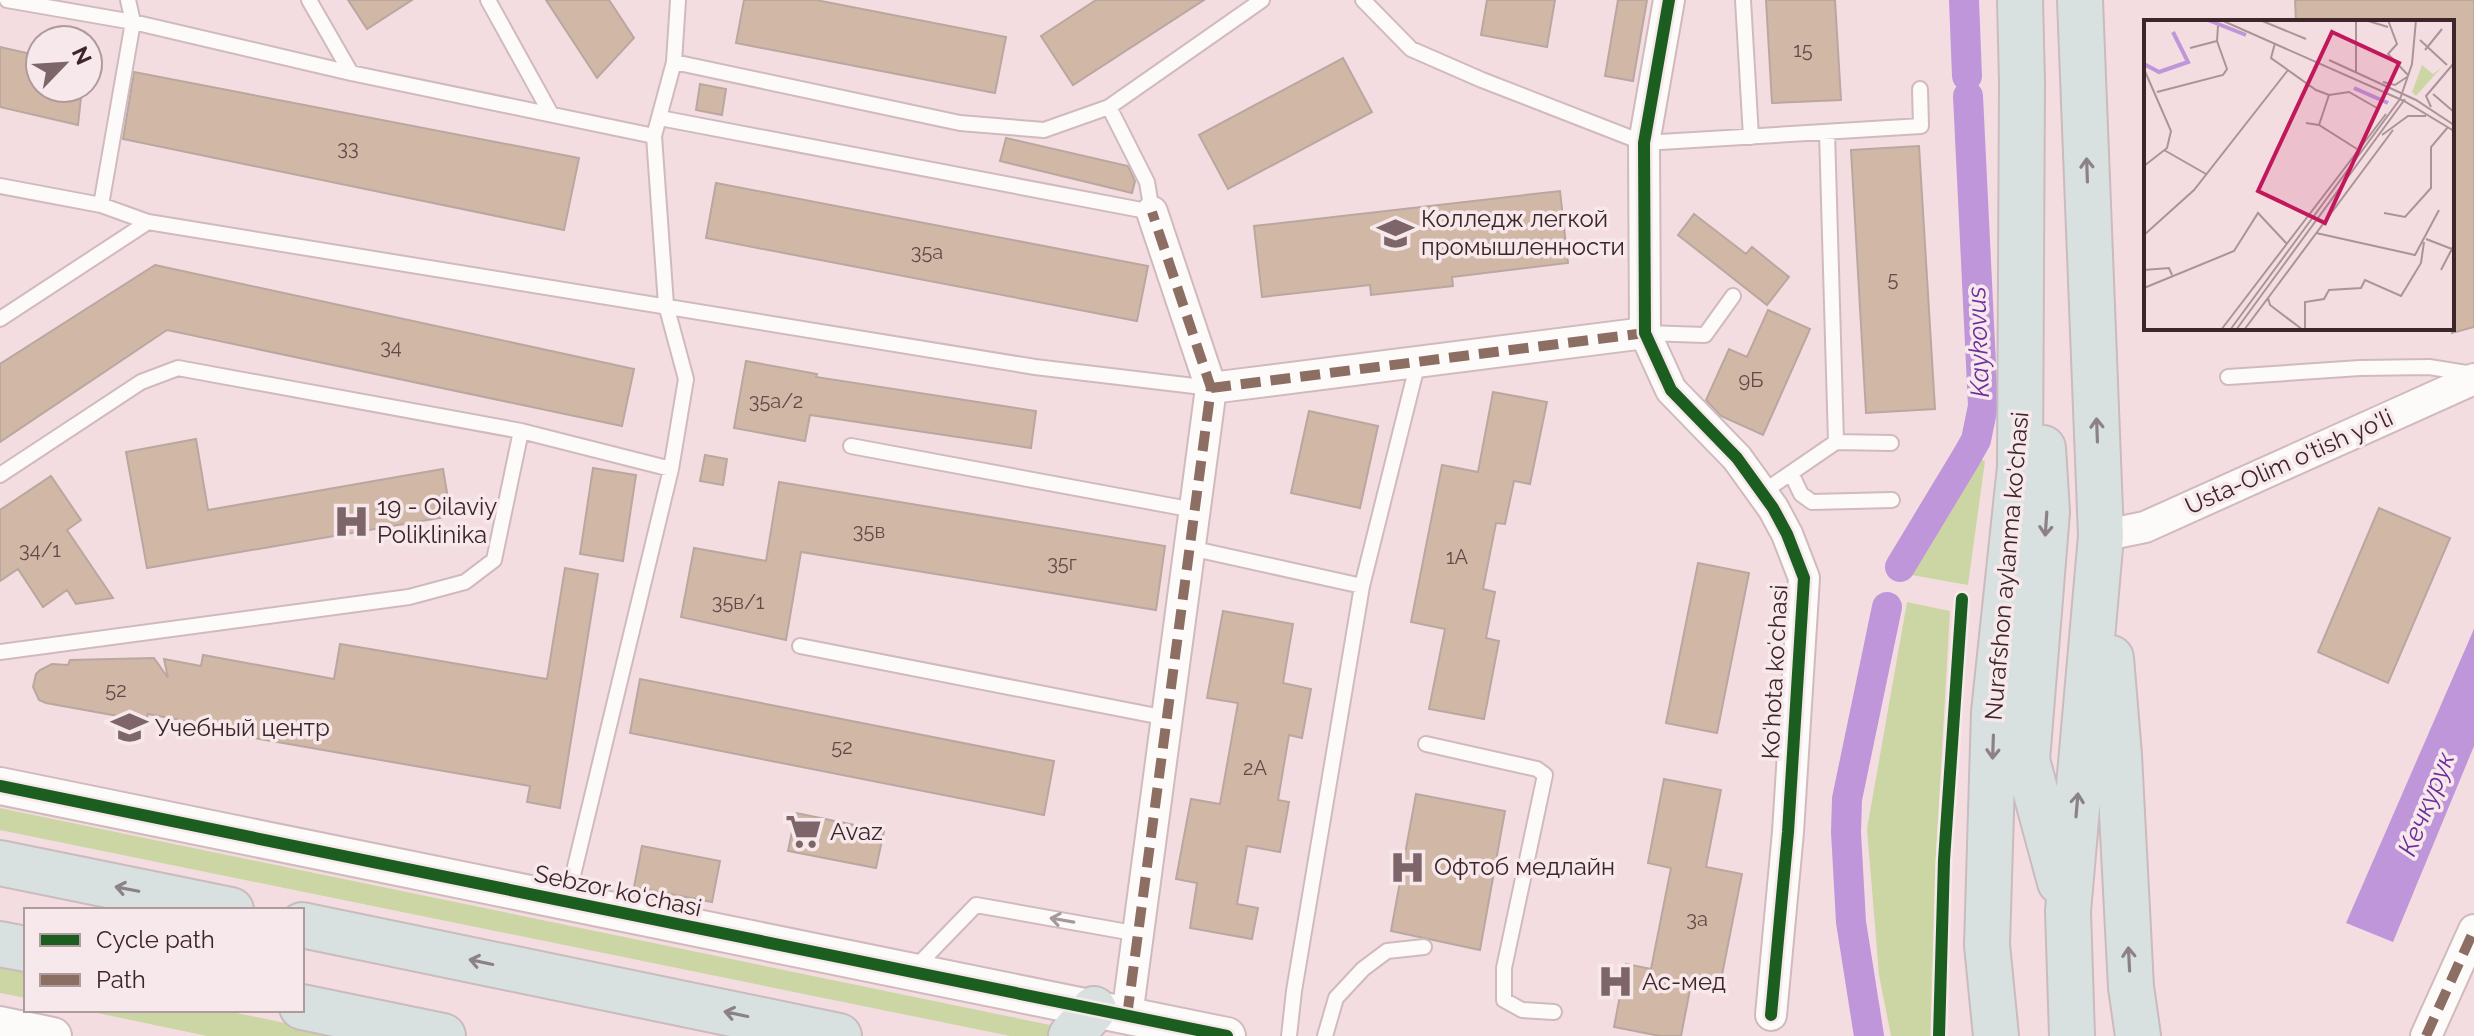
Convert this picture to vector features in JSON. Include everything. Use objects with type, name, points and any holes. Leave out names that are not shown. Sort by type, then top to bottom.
[{"type":"main road","name":"Nurafshon aylanma ko'chasi","points":[[1996,1036],[1987,945],[1994,712],[2020,467],[2020,0]]},
{"type":"main road","points":[[2080,0],[2101,536],[2119,755],[2131,987],[2138,1036]]},
{"type":"main road","points":[[2022,82],[2047,512],[2027,760],[2104,1036]]},
{"type":"main road","points":[[2072,1036],[2068,911],[2101,536]]},
{"type":"main road","points":[[0,863],[221,908]]},
{"type":"main road","points":[[304,925],[839,1036]]},
{"type":"main road","points":[[0,944],[24,949]]},
{"type":"main road","points":[[1976,1036],[1987,945]]},
{"type":"main road","points":[[304,1007],[443,1036]]},
{"type":"street","name":"Koʻhota koʻchasi","points":[[1669,0],[1644,143],[1645,333],[1671,390],[1714,432],[1763,492],[1787,534],[1804,578],[1788,832],[1771,1015]]},
{"type":"street","points":[[1097,1020],[1139,934],[1211,388],[1152,212]]},
{"type":"street","points":[[1211,388],[1645,333]]},
{"type":"street","name":"Usta-Olim o'tish yo'li","points":[[2101,536],[2145,527],[2474,376]]},
{"type":"street","name":"Sebzor ko‘chasi","points":[[0,786],[911,972],[1097,1020],[1227,1036]]},
{"type":"street","points":[[2426,1036],[2474,930]]},
{"type":"street","points":[[0,1025],[53,1036]]},
{"type":"lane","points":[[7,0],[133,22],[351,73],[654,136]]},
{"type":"lane","points":[[101,205],[133,22],[128,0]]},
{"type":"lane","points":[[309,0],[351,73]]},
{"type":"lane","points":[[488,0],[551,114]]},
{"type":"lane","points":[[567,902],[671,469],[686,379],[666,305],[654,136],[674,62],[678,0]]},
{"type":"lane","points":[[674,62],[960,123],[1044,130],[1109,107],[1262,0]]},
{"type":"lane","points":[[1363,0],[1411,49],[1644,143],[1921,126],[1920,89]]},
{"type":"lane","points":[[1743,0],[1751,137]]},
{"type":"lane","points":[[660,118],[1152,212],[1147,182],[1109,107]]},
{"type":"lane","points":[[1827,132],[1836,442]]},
{"type":"lane","points":[[0,186],[101,205],[148,222],[1035,367],[1211,388]]},
{"type":"lane","points":[[0,319],[148,222]]},
{"type":"lane","points":[[1645,333],[1705,335],[1733,296]]},
{"type":"lane","points":[[1289,1036],[1362,586],[1418,362]]},
{"type":"lane","points":[[2228,377],[2360,368],[2429,367],[2474,376]]},
{"type":"lane","points":[[0,475],[141,382],[178,368],[521,431],[671,469]]},
{"type":"lane","points":[[0,652],[409,597],[465,582],[494,560],[521,431]]},
{"type":"lane","points":[[1763,492],[1836,442],[1891,443]]},
{"type":"lane","points":[[851,446],[1194,510]]},
{"type":"lane","points":[[1791,473],[1801,494],[1812,502],[1892,500]]},
{"type":"lane","points":[[1190,548],[1362,586]]},
{"type":"lane","points":[[800,646],[1167,718]]},
{"type":"lane","points":[[1426,744],[1537,769],[1545,775],[1504,968],[1504,1000],[1522,1010],[1554,1012]]},
{"type":"lane","points":[[911,972],[976,905],[1139,934]]},
{"type":"lane","points":[[1325,1036],[1336,998],[1355,976],[1387,951],[1424,947]]},
{"type":"green space","points":[[1974,457],[1985,461],[1968,585],[1911,575],[1915,557]]},
{"type":"green space","points":[[1907,602],[1950,611],[1936,856],[1931,1036],[1891,1036],[1879,975],[1867,829]]},
{"type":"green space","points":[[0,808],[1060,1027],[1052,1036],[1010,1036],[0,830]]},
{"type":"green space","points":[[0,964],[24,970],[24,998],[0,993]]},
{"type":"green space","points":[[93,1012],[232,1012],[348,1036],[207,1036]]},
{"type":"water","name":"Кечкурук","points":[[2474,629],[2474,746],[2393,942],[2346,923]]},
{"type":"building","points":[[348,0],[412,0],[367,29]]},
{"type":"building","points":[[546,0],[609,0],[634,38],[597,78]]},
{"type":"building","points":[[744,0],[816,0],[1006,37],[995,93],[736,43]]},
{"type":"building","points":[[1096,0],[1204,0],[1073,85],[1041,36]]},
{"type":"building","points":[[1487,0],[1555,0],[1547,47],[1481,35]]},
{"type":"building","points":[[1618,0],[1647,0],[1633,81],[1605,76]]},
{"type":"building","points":[[1766,0],[1835,0],[1841,100],[1772,103]]},
{"type":"building","points":[[2295,0],[2474,0],[2474,327],[2452,333],[2454,20],[2296,20]]},
{"type":"building","points":[[0,47],[24,52],[24,104],[80,104],[78,125],[0,107]]},
{"type":"building","points":[[1343,58],[1372,112],[1228,189],[1199,135]]},
{"type":"building","points":[[134,72],[579,158],[564,230],[123,139]]},
{"type":"building","points":[[700,84],[726,89],[722,115],[696,110]]},
{"type":"building","points":[[1006,138],[1128,166],[1135,181],[1132,193],[1000,161]]},
{"type":"building","points":[[1919,146],[1935,409],[1866,413],[1851,150]]},
{"type":"building","points":[[716,183],[1148,266],[1137,321],[706,238]]},
{"type":"building","points":[[1560,191],[1568,263],[1452,277],[1453,286],[1371,295],[1370,285],[1262,297],[1254,226]]},
{"type":"building","points":[[1694,214],[1746,254],[1752,247],[1789,277],[1767,305],[1678,235]]},
{"type":"building","points":[[155,265],[634,369],[622,426],[167,330],[0,442],[0,364]]},
{"type":"building","points":[[1768,310],[1810,329],[1763,435],[1721,416],[1706,400],[1729,349],[1747,357]]},
{"type":"building","points":[[746,361],[817,374],[816,377],[1036,411],[1031,448],[810,415],[805,441],[734,428]]},
{"type":"building","points":[[1493,392],[1547,402],[1530,484],[1514,481],[1505,524],[1496,523],[1483,589],[1495,592],[1486,638],[1499,641],[1484,719],[1429,709],[1445,629],[1411,622],[1442,465],[1478,472]]},
{"type":"building","points":[[1309,411],[1378,426],[1360,508],[1291,493]]},
{"type":"building","points":[[196,439],[208,510],[443,469],[451,516],[147,568],[126,452]]},
{"type":"building","points":[[705,455],[727,459],[723,485],[700,481]]},
{"type":"building","points":[[593,468],[636,475],[623,561],[580,554]]},
{"type":"building","points":[[51,476],[81,520],[67,530],[113,598],[76,604],[67,590],[43,607],[18,569],[0,581],[0,510]]},
{"type":"building","points":[[779,482],[1165,546],[1156,610],[801,552],[786,640],[681,617],[694,548],[766,561]]},
{"type":"building","points":[[2379,508],[2450,538],[2388,683],[2318,652]]},
{"type":"building","points":[[1698,563],[1749,573],[1717,733],[1666,723]]},
{"type":"building","points":[[565,568],[598,574],[560,808],[527,802],[530,786],[190,727],[191,722],[148,714],[146,721],[46,703],[39,700],[33,687],[40,670],[52,664],[68,665],[70,660],[154,658],[168,678],[164,659],[201,666],[203,655],[334,679],[340,644],[547,679]]},
{"type":"building","points":[[1223,611],[1293,624],[1283,683],[1311,689],[1302,738],[1289,735],[1278,800],[1289,802],[1280,852],[1247,846],[1237,904],[1258,908],[1252,939],[1190,928],[1197,883],[1176,879],[1191,799],[1220,804],[1238,703],[1207,698]]},
{"type":"building","points":[[640,679],[1054,761],[1044,815],[630,733]]},
{"type":"building","points":[[1664,779],[1721,790],[1706,867],[1742,874],[1721,980],[1693,974],[1681,1036],[1660,1036],[1614,1027],[1626,964],[1651,969],[1671,868],[1648,863]]},
{"type":"building","points":[[1416,794],[1505,811],[1480,950],[1391,931]]},
{"type":"building","points":[[796,813],[884,831],[876,868],[788,851]]},
{"type":"building","points":[[642,846],[720,861],[712,902],[634,887]]},
{"type":"waterway","name":"Kaykovus","points":[[1964,0],[1967,76]]},
{"type":"waterway","name":"Kaykovus","points":[[1900,567],[1976,440],[1983,406],[1968,96]]},
{"type":"waterway","name":"Kaykovus","points":[[1869,1036],[1851,922],[1847,799],[1887,607]]},
{"type":"marked path","points":[[1127,1016],[1211,388],[1152,212]]},
{"type":"marked path","points":[[1211,388],[1645,333]]},
{"type":"marked path","points":[[2426,1036],[2474,930]]},
{"type":"cycle path","points":[[1669,0],[1644,143],[1645,333],[1671,390],[1737,458],[1773,508],[1804,578],[1788,832],[1771,1015]]},
{"type":"cycle path","points":[[1939,1036],[1944,860],[1962,599]]},
{"type":"cycle path","points":[[0,786],[1227,1036]]},
{"type":"place","name":"Колледж легкой промышленности","points":[[1395,233]]},
{"type":"place","name":"19 - Oilaviy Poliklinika","points":[[351,521]]},
{"type":"place","name":"Учебный центр","points":[[129,728]]},
{"type":"place","name":"Avaz","points":[[804,832]]},
{"type":"place","name":"Офтоб медлайн","points":[[1408,867]]},
{"type":"place","name":"Ас-мед","points":[[1616,982]]}]
